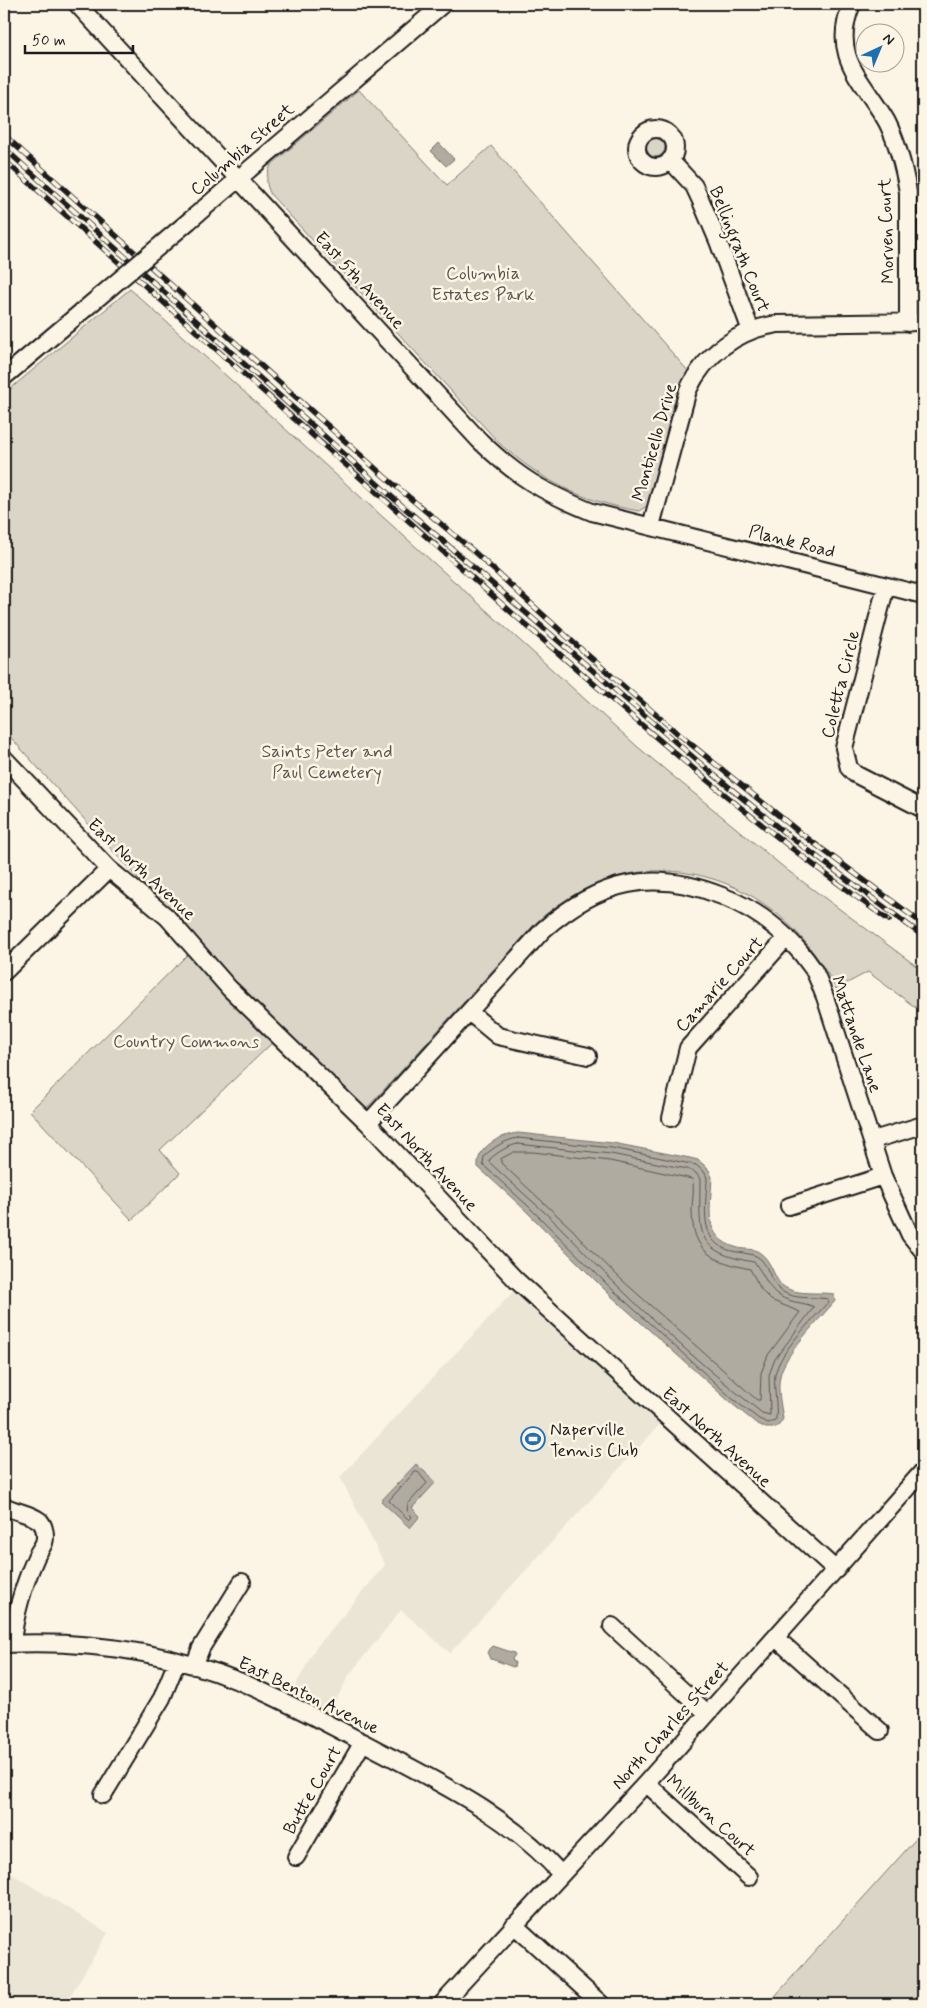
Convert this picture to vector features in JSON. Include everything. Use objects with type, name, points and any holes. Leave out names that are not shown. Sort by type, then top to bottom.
[{"type":"street","name":"East 5th Avenue","points":[[78,4],[479,440],[513,472],[538,488],[585,509],[651,526]]},
{"type":"street","name":"Columbia Street","points":[[4,377],[240,178],[442,4]]},
{"type":"street","name":"Morven Court","points":[[852,4],[845,26],[846,51],[857,79],[878,108],[892,133],[906,180],[916,323]]},
{"type":"street","name":"Bellingrath Court","points":[[670,160],[694,186],[718,241],[751,331]]},
{"type":"street","name":"Monticello Drive","points":[[651,526],[684,401],[693,380],[716,352],[740,335],[765,326],[793,323],[916,323]]},
{"type":"street","name":"Plank Road","points":[[651,526],[923,595]]},
{"type":"street","name":"Coletta Circle","points":[[886,586],[844,748],[849,768],[855,774],[923,809]]},
{"type":"street","name":"East North Avenue","points":[[4,758],[109,869],[167,917],[229,988],[368,1123],[516,1280],[836,1570]]},
{"type":"street","points":[[4,972],[109,869]]},
{"type":"street","name":"Mattande Lane","points":[[368,1123],[543,930],[558,916],[584,899],[628,884],[669,881],[706,890],[752,910],[787,937],[814,970],[825,997],[883,1176],[910,1235],[923,1251]]},
{"type":"street","name":"Camarie Court","points":[[671,1118],[688,1048],[787,937]]},
{"type":"street","points":[[469,1012],[498,1036],[588,1056]]},
{"type":"street","points":[[872,1140],[923,1125]]},
{"type":"street","points":[[789,1206],[883,1176]]},
{"type":"street","name":"North Charles Street","points":[[442,2004],[646,1783],[923,1470]]},
{"type":"street","points":[[4,1506],[31,1516],[41,1522],[46,1532],[44,1543],[36,1556],[20,1601],[8,1643]]},
{"type":"street","points":[[194,1666],[202,1648],[242,1582]]},
{"type":"street","points":[[612,1626],[707,1713]]},
{"type":"street","points":[[776,1638],[880,1731]]},
{"type":"street","name":"East Benton Avenue","points":[[8,1643],[92,1645],[147,1653],[241,1682],[362,1742],[447,1787],[491,1813],[547,1858],[561,1874]]},
{"type":"street","points":[[102,1795],[162,1698],[177,1661]]},
{"type":"street","name":"Butte Court","points":[[296,1857],[362,1742]]},
{"type":"street","name":"Millburn Court","points":[[646,1783],[749,1877]]},
{"type":"street","points":[[514,1925],[601,2004]]},
{"type":"shaded area","points":[[527,1277],[673,1410],[450,1653],[401,1610],[349,1675],[329,1714],[291,1694],[315,1649],[385,1565],[340,1477]]},
{"type":"shaded area","points":[[4,1869],[108,1933],[65,2004],[4,2004]]},
{"type":"green space","name":"Columbia Estates Park","points":[[359,90],[447,185],[491,146],[688,371],[679,387],[675,400],[647,506],[639,511],[618,507],[599,502],[564,488],[532,469],[500,444],[271,195],[267,180],[271,165]]},
{"type":"green space","points":[[655,137],[662,140],[665,147],[662,154],[655,157],[648,154],[645,147],[648,140]]},
{"type":"green space","name":"Saints Peter and Paul Cemetery","points":[[130,289],[639,748],[787,870],[923,971],[923,1013],[868,972],[836,989],[814,953],[787,922],[771,909],[736,888],[716,880],[692,874],[668,871],[623,875],[580,891],[540,919],[364,1111],[237,989],[4,730],[4,394]]},
{"type":"green space","name":"Country Commons","points":[[189,953],[272,1043],[160,1150],[180,1173],[132,1220],[30,1111]]},
{"type":"green space","points":[[923,1831],[923,2004],[768,2004]]},
{"type":"water","points":[[439,143],[454,159],[446,166],[431,151]]},
{"type":"water","points":[[518,1133],[613,1143],[698,1160],[709,1170],[712,1177],[711,1220],[713,1229],[718,1237],[738,1248],[758,1251],[768,1261],[777,1279],[788,1289],[834,1294],[835,1301],[795,1347],[783,1367],[779,1387],[783,1419],[779,1425],[774,1428],[766,1428],[756,1423],[731,1403],[610,1295],[523,1208],[478,1167],[478,1160],[485,1148],[497,1139]]},
{"type":"water","points":[[416,1464],[436,1482],[412,1508],[420,1516],[410,1528],[381,1501]]},
{"type":"water","points":[[493,1646],[514,1653],[515,1655],[512,1659],[515,1663],[514,1667],[490,1659],[487,1652]]},
{"type":"railway","points":[[4,135],[385,477],[471,549],[574,643],[676,732],[799,832],[923,924]]},
{"type":"railway","points":[[4,148],[392,497],[701,764],[785,833],[923,936]]},
{"type":"railway","points":[[4,160],[440,550],[645,728],[789,846],[889,920]]},
{"type":"place","name":"Naperville Tennis Club","points":[[533,1439]]}]
